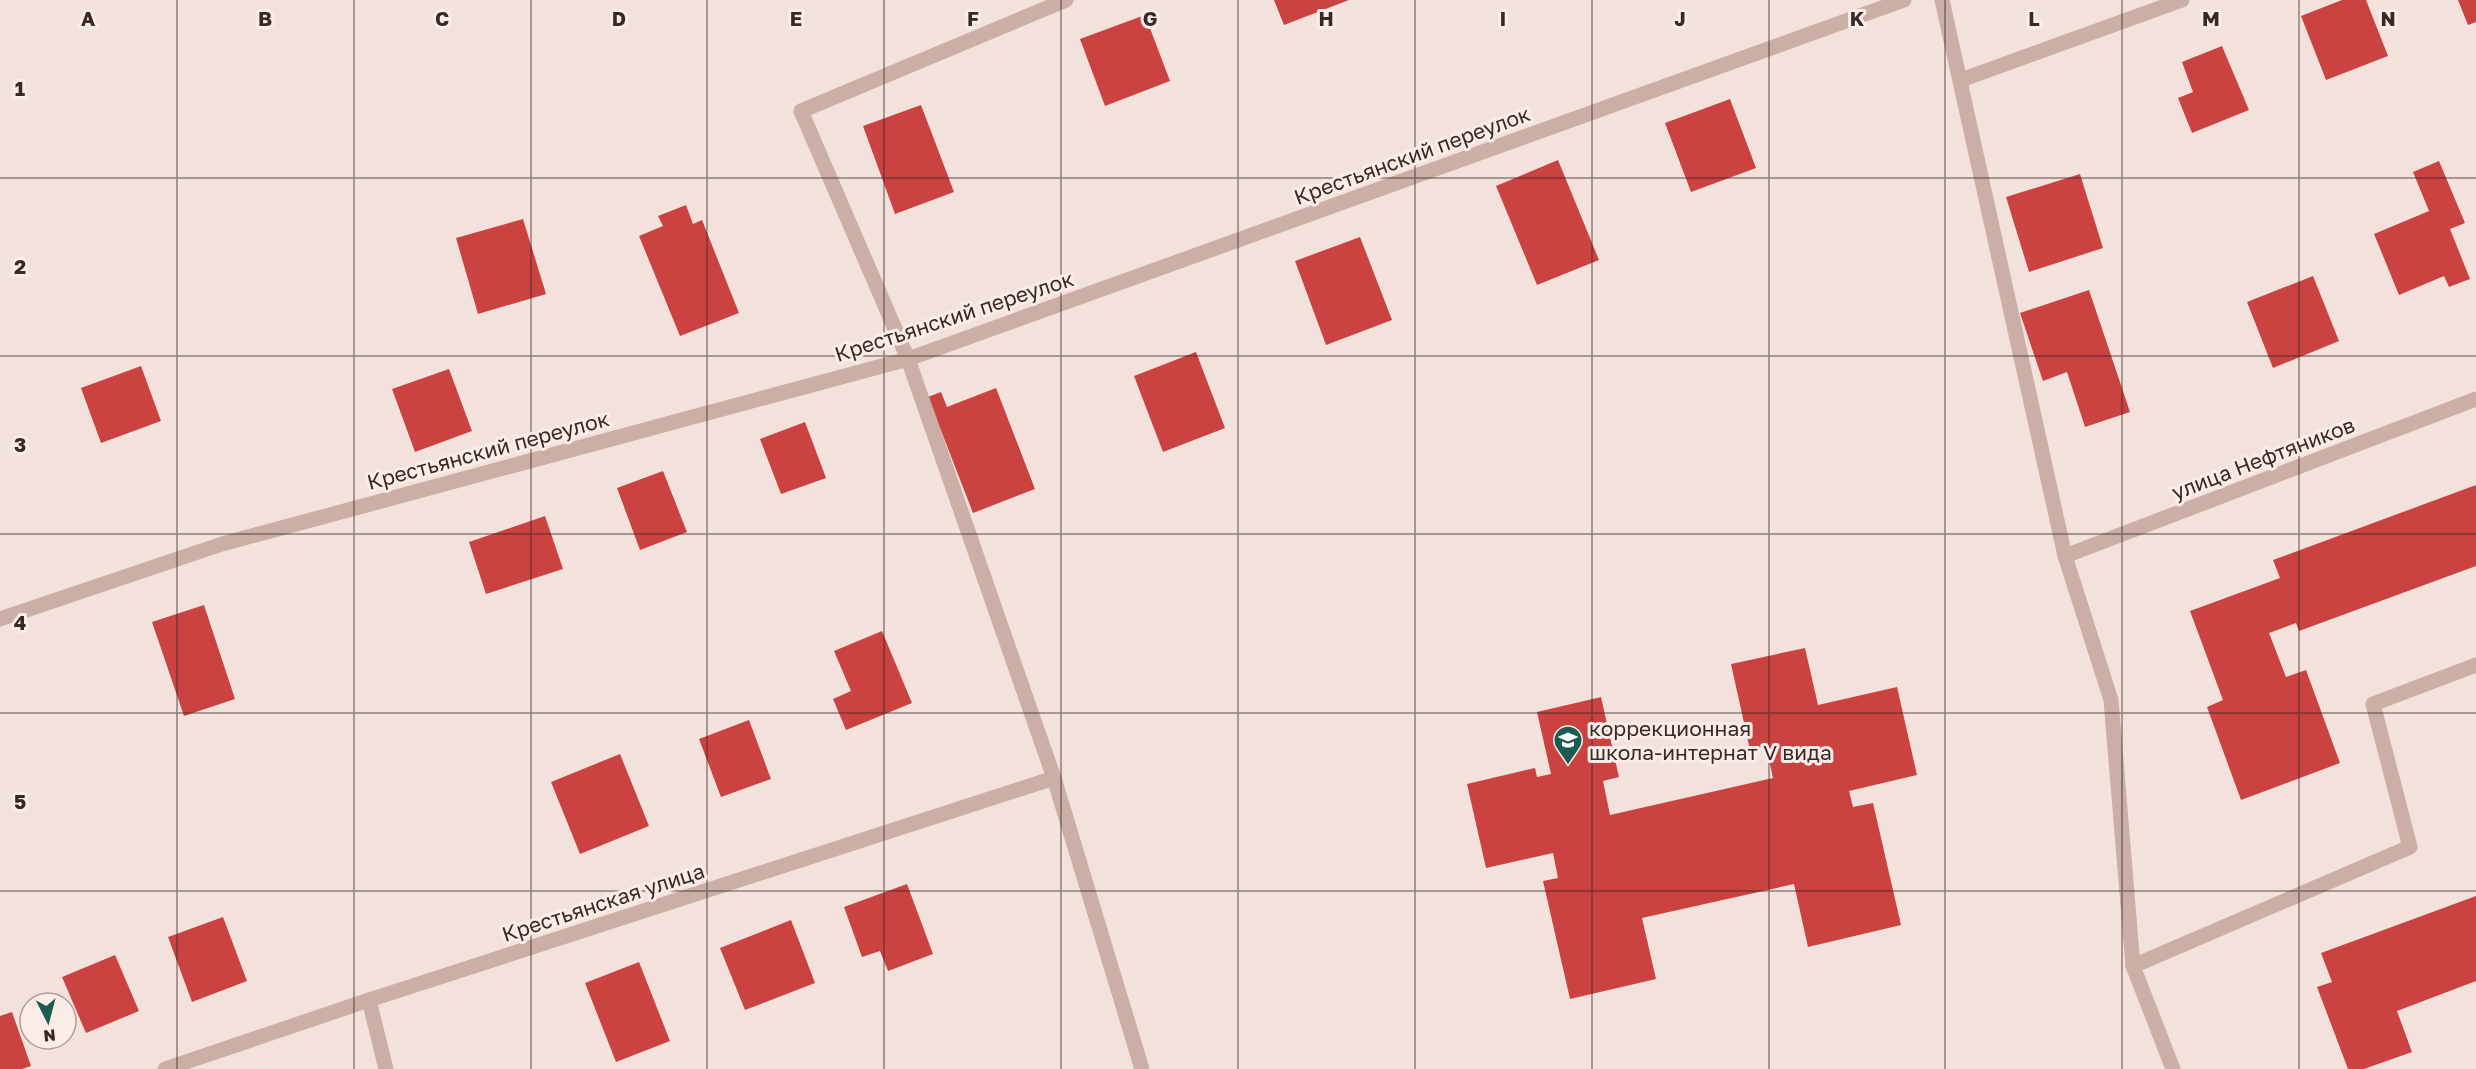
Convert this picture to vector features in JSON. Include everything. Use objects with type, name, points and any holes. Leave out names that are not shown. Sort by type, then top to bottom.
[{"type":"street","points":[[1066,0],[801,111],[908,359],[1054,778],[1142,1069]]},
{"type":"street","name":"Крестьянский переулок","points":[[0,619],[222,544],[908,359],[1904,0]]},
{"type":"street","points":[[1942,0],[2065,556],[2111,700],[2133,966],[2173,1069]]},
{"type":"street","points":[[1961,80],[2182,0]]},
{"type":"street","name":"улица Нефтяников","points":[[2065,556],[2476,399]]},
{"type":"street","points":[[2133,966],[2410,847],[2373,704],[2476,665]]},
{"type":"street","name":"Крестьянская улица","points":[[165,1069],[369,1000],[1054,778]]},
{"type":"street","points":[[369,1000],[386,1069]]},
{"type":"building","points":[[1274,0],[1349,0],[1284,25]]},
{"type":"building","points":[[2342,0],[2366,0],[2388,56],[2326,80],[2301,16]]},
{"type":"building","points":[[2458,0],[2476,0],[2476,22],[2468,25]]},
{"type":"building","points":[[1145,15],[1170,81],[1105,106],[1080,39]]},
{"type":"building","points":[[2222,46],[2249,110],[2192,133],[2178,98],[2193,92],[2182,62]]},
{"type":"building","points":[[1730,99],[1756,168],[1691,192],[1665,123]]},
{"type":"building","points":[[921,105],[954,192],[895,214],[863,126]]},
{"type":"building","points":[[1558,160],[1599,260],[1537,285],[1496,186]]},
{"type":"building","points":[[2439,161],[2465,223],[2450,229],[2470,279],[2449,287],[2444,276],[2399,295],[2374,234],[2429,211],[2413,172]]},
{"type":"building","points":[[2080,174],[2103,248],[2029,272],[2006,197]]},
{"type":"building","points":[[686,205],[693,224],[702,220],[739,313],[680,336],[639,236],[663,226],[658,216]]},
{"type":"building","points":[[523,219],[546,294],[478,314],[456,238]]},
{"type":"building","points":[[1360,237],[1392,320],[1326,345],[1295,261]]},
{"type":"building","points":[[2313,276],[2339,341],[2273,368],[2247,302]]},
{"type":"building","points":[[2089,290],[2130,412],[2085,427],[2067,372],[2043,381],[2020,313]]},
{"type":"building","points":[[1196,352],[1225,428],[1163,452],[1134,376]]},
{"type":"building","points":[[141,366],[161,421],[101,443],[81,388]]},
{"type":"building","points":[[449,369],[472,431],[415,452],[392,389]]},
{"type":"building","points":[[996,388],[1035,489],[973,513],[928,397],[941,392],[947,407]]},
{"type":"building","points":[[805,422],[826,478],[781,494],[760,439]]},
{"type":"building","points":[[663,471],[687,532],[640,550],[617,488]]},
{"type":"building","points":[[2476,485],[2476,566],[2299,631],[2296,623],[2269,633],[2286,677],[2306,670],[2340,763],[2241,800],[2207,707],[2223,700],[2190,611],[2280,578],[2273,560]]},
{"type":"building","points":[[545,516],[563,569],[486,594],[469,542]]},
{"type":"building","points":[[204,605],[235,699],[184,716],[152,622]]},
{"type":"building","points":[[882,631],[912,703],[846,730],[833,699],[851,691],[834,651]]},
{"type":"building","points":[[1805,648],[1818,705],[1897,687],[1917,775],[1849,791],[1853,807],[1873,803],[1901,925],[1808,947],[1794,884],[1642,918],[1656,979],[1570,999],[1543,881],[1558,878],[1553,853],[1486,868],[1467,784],[1535,768],[1537,777],[1551,774],[1537,712],[1601,697],[1619,777],[1603,781],[1610,815],[1773,778],[1766,746],[1750,750],[1731,664]]},
{"type":"building","points":[[749,720],[771,779],[721,797],[699,739]]},
{"type":"building","points":[[620,754],[649,826],[580,854],[551,782]]},
{"type":"building","points":[[907,884],[933,954],[888,971],[880,951],[862,957],[844,907]]},
{"type":"building","points":[[2476,896],[2476,981],[2397,1011],[2412,1052],[2364,1069],[2348,1069],[2317,987],[2332,982],[2321,953]]},
{"type":"building","points":[[223,917],[247,981],[192,1002],[168,937]]},
{"type":"building","points":[[791,920],[815,983],[745,1010],[720,948]]},
{"type":"building","points":[[115,955],[139,1011],[86,1033],[78,1014],[78,991],[68,991],[62,977]]},
{"type":"building","points":[[639,962],[670,1041],[616,1062],[585,983]]},
{"type":"building","points":[[12,1012],[18,1029],[18,1051],[26,1051],[31,1066],[22,1069],[0,1069],[0,1016]]},
{"type":"place","name":"коррекционная школа-интернат V вида","points":[[1568,766]]}]
